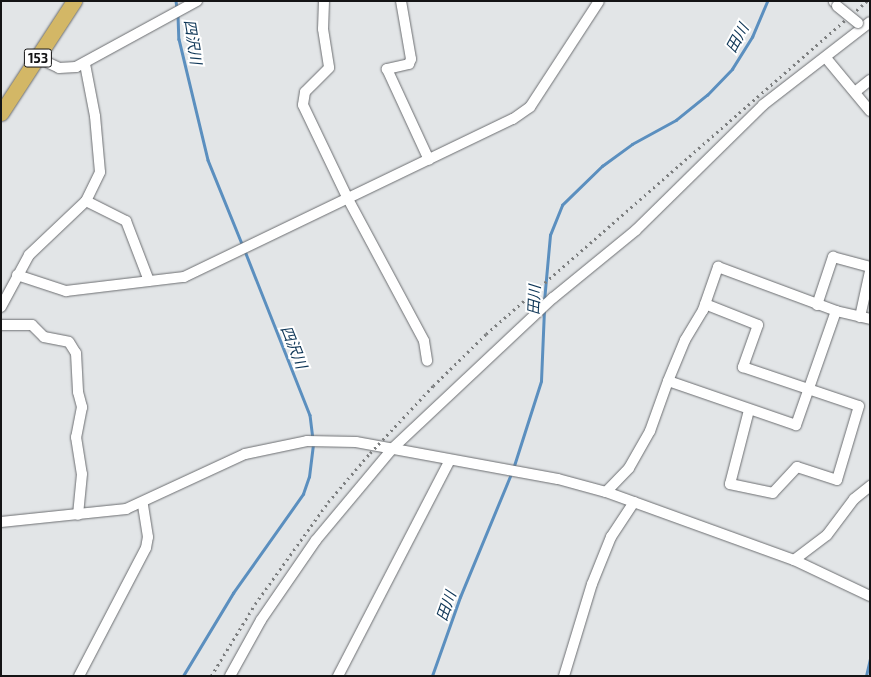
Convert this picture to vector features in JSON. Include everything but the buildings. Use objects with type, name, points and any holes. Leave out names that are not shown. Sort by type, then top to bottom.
[{"type":"highway","name":"153","points":[[1,113],[74,1]]},
{"type":"street","points":[[38,58],[59,68],[85,64],[107,48],[197,1]]},
{"type":"street","points":[[324,1],[323,29],[329,68],[305,92],[303,105],[348,199],[424,340],[427,361]]},
{"type":"street","points":[[401,1],[412,59],[409,64],[388,69],[429,160]]},
{"type":"street","points":[[17,275],[66,291],[184,277],[244,249],[513,119],[530,108],[599,1]]},
{"type":"street","points":[[230,676],[261,620],[316,540],[393,448],[538,311],[636,230],[763,105],[826,58],[864,24],[835,2]]},
{"type":"street","points":[[826,58],[870,111]]},
{"type":"street","points":[[1,307],[29,255],[86,201],[100,172],[95,116],[85,64]]},
{"type":"street","points":[[855,92],[870,80]]},
{"type":"street","points":[[86,201],[126,221],[148,281]]},
{"type":"street","points":[[817,305],[833,257],[870,267]]},
{"type":"street","points":[[606,492],[629,468],[650,431],[685,340],[705,304],[718,267],[817,305],[870,319]]},
{"type":"street","points":[[860,317],[870,271]]},
{"type":"street","points":[[705,304],[758,325],[743,367],[859,406],[837,480],[797,467],[773,493],[730,484],[749,410]]},
{"type":"street","points":[[668,381],[796,425],[836,311]]},
{"type":"street","points":[[1,325],[32,325],[44,337],[69,342],[76,353],[78,392],[82,408],[76,437],[82,474],[78,516]]},
{"type":"street","points":[[1,522],[78,516],[126,510],[143,504],[245,454],[307,441],[356,442],[519,472],[606,492],[794,560],[870,596]]},
{"type":"street","points":[[338,676],[450,460]]},
{"type":"street","points":[[794,560],[827,535],[854,499],[870,486]]},
{"type":"street","points":[[564,676],[592,584],[611,537],[634,502]]},
{"type":"street","points":[[79,676],[146,548],[148,537],[143,504]]},
{"type":"waterway","name":"四沢川","points":[[176,1],[177,8]]},
{"type":"waterway","name":"田川","points":[[544,301],[550,235],[562,205],[602,166],[632,144],[676,120],[707,95],[732,69],[752,37],[767,1]]},
{"type":"waterway","name":"四沢川","points":[[178,15],[179,39],[208,160],[243,246]]},
{"type":"waterway","name":"四沢川","points":[[245,251],[310,415],[313,439]]},
{"type":"waterway","name":"田川","points":[[513,469],[541,381],[544,310]]},
{"type":"waterway","name":"四沢川","points":[[183,676],[233,593],[303,494],[309,477],[313,444]]},
{"type":"waterway","name":"田川","points":[[432,676],[460,597],[511,474]]},
{"type":"waterway","points":[[866,676],[870,658]]},
{"type":"railway","points":[[211,676],[255,604],[328,502],[370,453],[433,386],[486,334],[867,1]]}]
